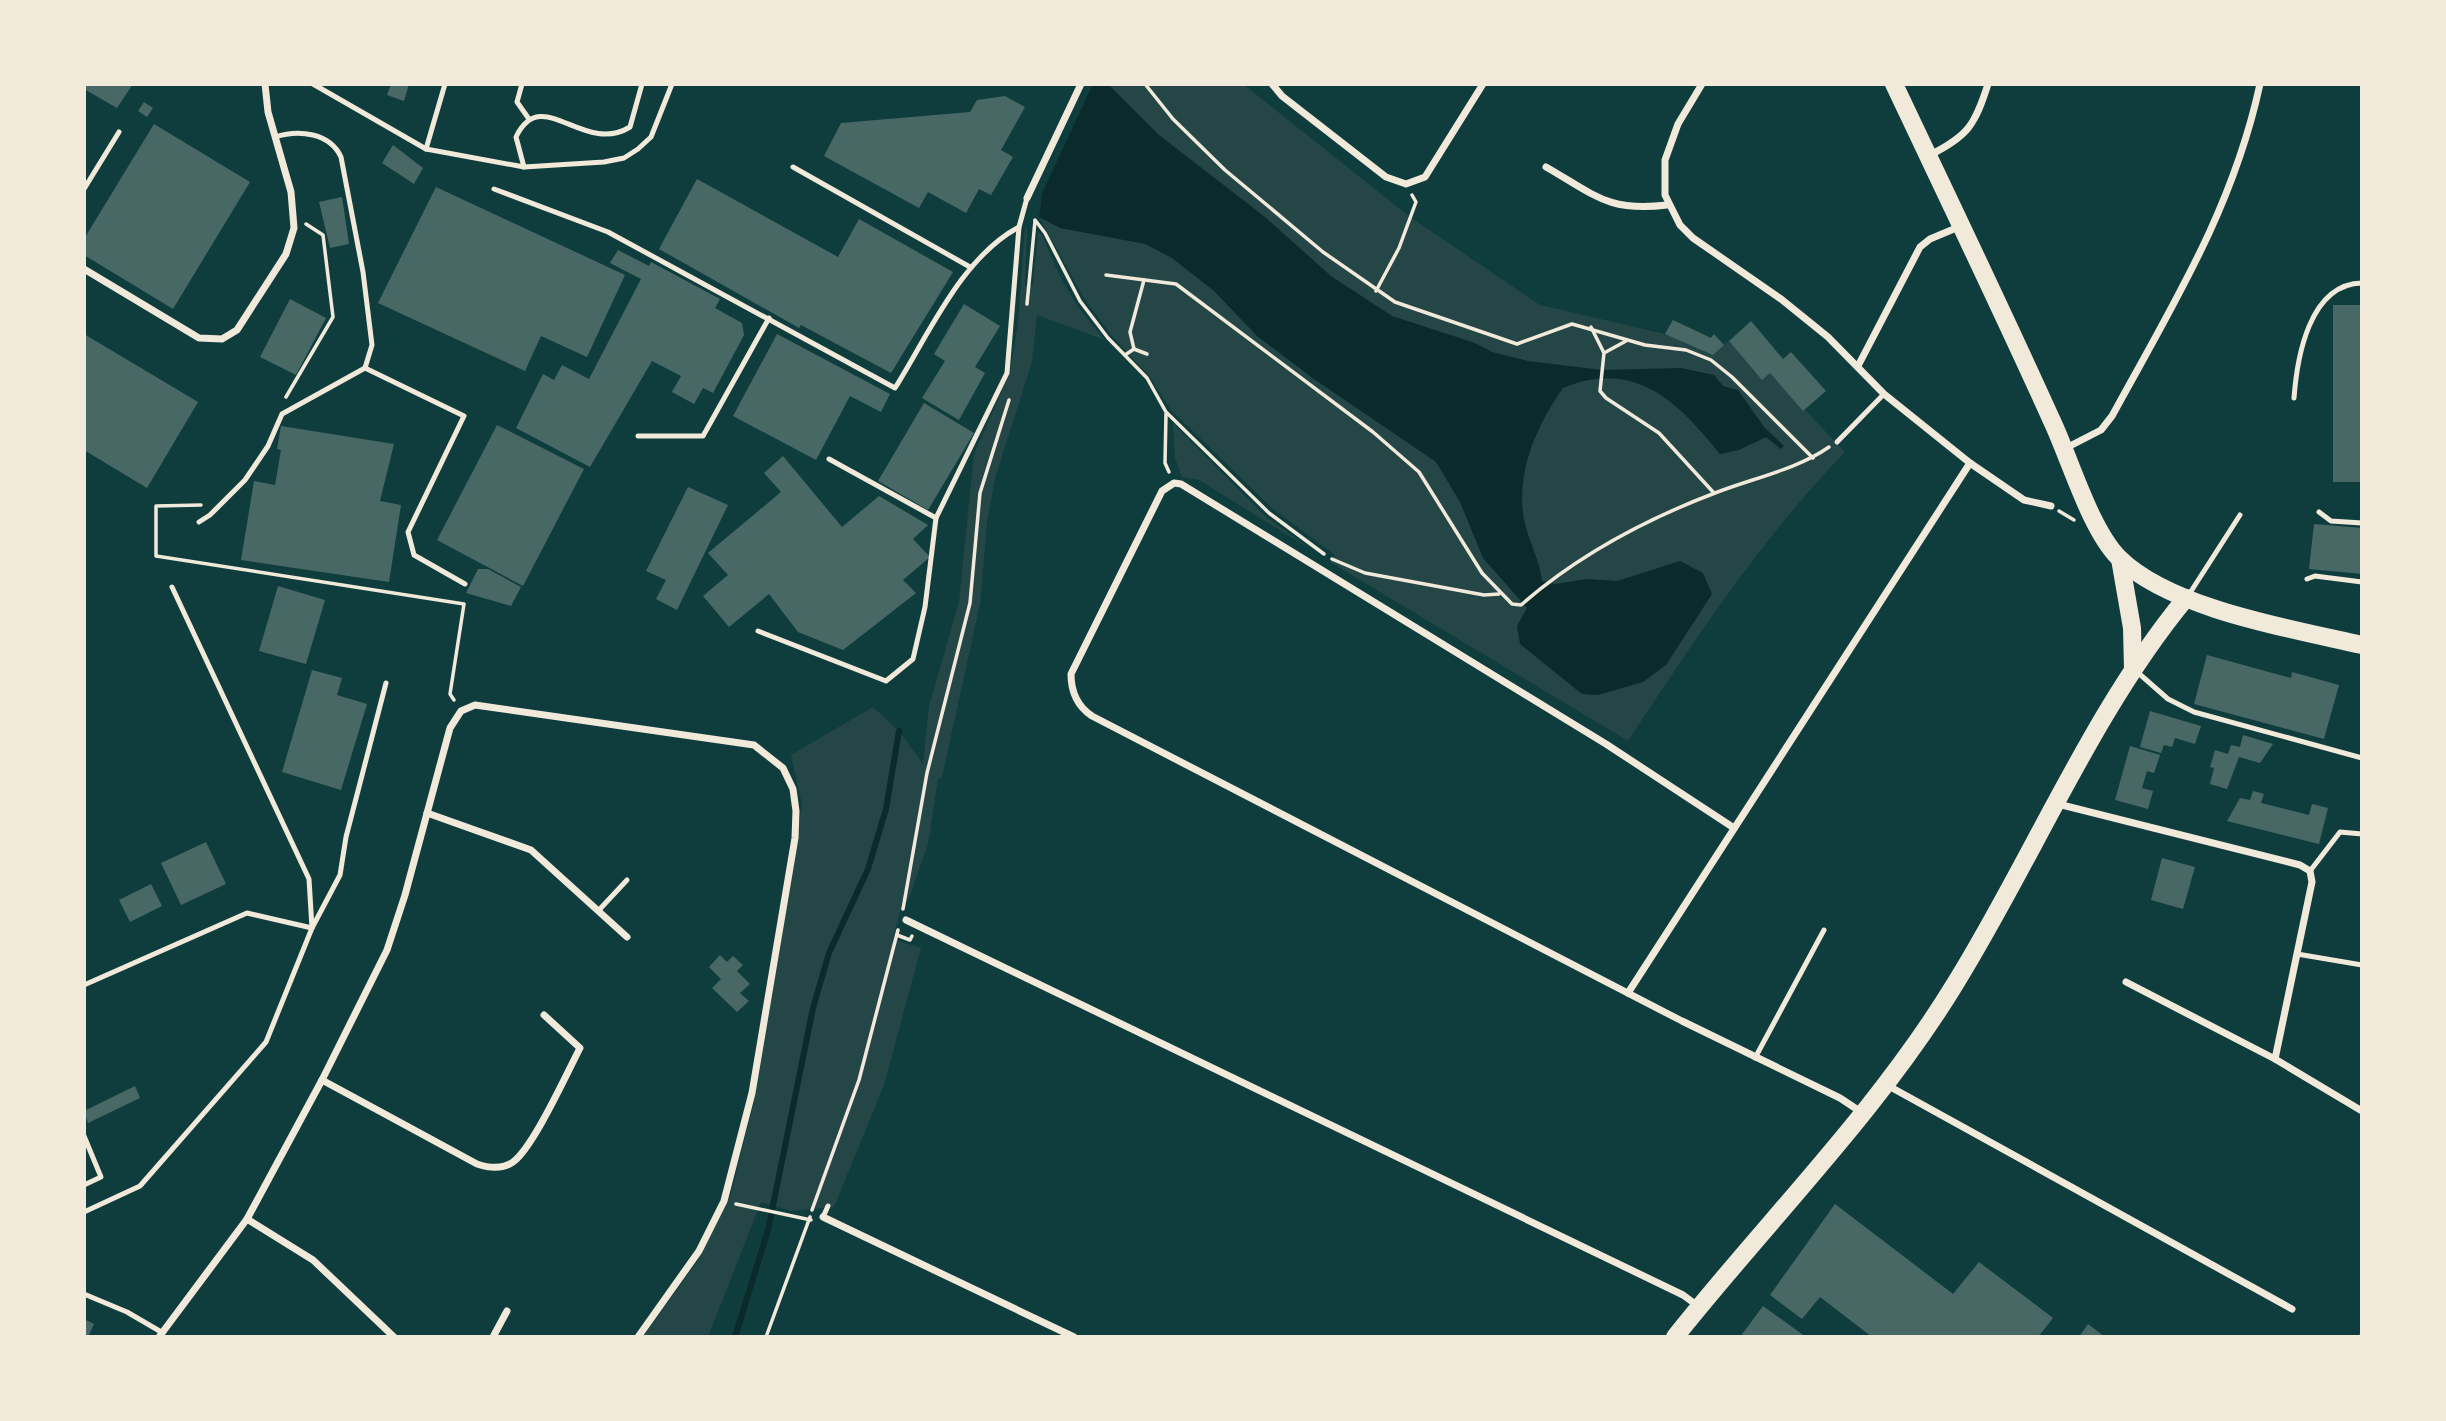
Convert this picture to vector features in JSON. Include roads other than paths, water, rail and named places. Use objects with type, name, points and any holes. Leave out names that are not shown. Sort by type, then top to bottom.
[{"type":"highway","points":[[1894,84],[2090,508],[2120,559],[2132,628],[2133,668]]},
{"type":"highway","points":[[2120,559],[2146,579],[2186,598],[2362,645]]},
{"type":"highway","points":[[1675,1337],[1915,1046],[1956,984],[2133,668],[2186,598]]},
{"type":"street","points":[[84,269],[205,340],[222,339],[237,330],[286,254],[292,239],[294,217],[265,84]]},
{"type":"street","points":[[1027,198],[1081,84]]},
{"type":"street","points":[[1272,84],[1282,96],[1386,177],[1406,184],[1424,177],[1483,84]]},
{"type":"street","points":[[1702,84],[1678,124],[1665,160],[1663,182],[1667,205],[1693,238],[1781,299],[1858,366],[1884,394],[1970,463],[2024,500],[2051,506]]},
{"type":"street","points":[[1928,156],[1960,139],[1969,130],[1988,84]]},
{"type":"street","points":[[2064,449],[2105,426],[2213,231],[2242,157],[2260,84]]},
{"type":"street","points":[[1546,167],[1611,204],[1632,208],[1667,205]]},
{"type":"street","points":[[1858,366],[1920,247],[1930,239],[1961,226]]},
{"type":"street","points":[[1628,993],[1970,463]]},
{"type":"street","points":[[1734,828],[1606,744],[1193,489],[1174,483],[1162,491],[1071,674],[1073,694],[1085,711],[1628,993],[1840,1098],[1862,1113]]},
{"type":"street","points":[[161,1335],[247,1219],[322,1080],[387,950],[450,728],[461,711],[475,705],[754,745],[783,768],[793,789],[795,838],[752,1093],[724,1201],[699,1251],[638,1337]]},
{"type":"street","points":[[2057,804],[2300,865],[2310,871],[2312,882],[2275,1059]]},
{"type":"street","points":[[427,813],[531,850],[627,937]]},
{"type":"street","points":[[904,919],[1683,1294],[1700,1307]]},
{"type":"street","points":[[2126,982],[2275,1059],[2362,1111]]},
{"type":"street","points":[[322,1080],[477,1164],[487,1167],[506,1166],[524,1151],[580,1048],[544,1015]]},
{"type":"street","points":[[1884,1084],[2292,1309]]},
{"type":"street","points":[[823,1217],[1074,1337]]},
{"type":"street","points":[[247,1219],[313,1260],[394,1337]]},
{"type":"street","points":[[493,1337],[507,1311]]},
{"type":"lane","points":[[313,84],[426,149],[474,155],[524,167],[604,162],[624,158],[651,137],[672,84]]},
{"type":"lane","points":[[426,149],[445,84]]},
{"type":"lane","points":[[522,84],[517,102],[529,118]]},
{"type":"lane","points":[[524,167],[516,137],[523,122],[544,114],[584,131],[618,135],[630,127],[642,84]]},
{"type":"lane","points":[[84,189],[119,132]]},
{"type":"lane","points":[[199,522],[210,515],[245,480],[268,446],[282,414],[365,368],[372,345],[363,272],[337,147],[323,137],[288,133],[275,137]]},
{"type":"lane","points":[[793,167],[970,267]]},
{"type":"lane","points":[[494,189],[608,232],[895,388],[970,267],[998,238],[1019,227]]},
{"type":"lane","points":[[758,631],[886,681],[913,659],[925,607],[936,518],[1007,373],[1019,227],[1027,198]]},
{"type":"lane","points":[[2294,398],[2296,362],[2304,333],[2329,296],[2352,283],[2362,283]]},
{"type":"lane","points":[[638,436],[703,436],[769,318]]},
{"type":"lane","points":[[365,368],[464,416],[408,532],[414,555],[466,584]]},
{"type":"lane","points":[[1837,442],[1884,394]]},
{"type":"lane","points":[[829,459],[936,518]]},
{"type":"lane","points":[[2319,512],[2331,521],[2362,523]]},
{"type":"lane","points":[[2186,598],[2240,515]]},
{"type":"lane","points":[[2307,579],[2315,576],[2362,582]]},
{"type":"lane","points":[[172,587],[309,879],[312,928]]},
{"type":"lane","points":[[2133,668],[2168,699],[2194,712],[2362,758]]},
{"type":"lane","points":[[84,1212],[139,1186],[266,1042],[312,928],[340,875],[346,837],[386,683]]},
{"type":"lane","points":[[2310,871],[2340,832],[2362,834]]},
{"type":"lane","points":[[599,910],[627,880]]},
{"type":"lane","points":[[84,985],[247,913],[312,928]]},
{"type":"lane","points":[[1755,1058],[1824,930]]},
{"type":"lane","points":[[2297,954],[2362,965]]},
{"type":"lane","points":[[84,1136],[101,1177],[84,1185]]},
{"type":"lane","points":[[823,1217],[828,1206]]},
{"type":"lane","points":[[84,1294],[127,1312],[161,1335]]},
{"type":"waterway","points":[[735,1337],[768,1230],[813,1008],[829,953],[868,869],[886,809],[899,731]]}]
